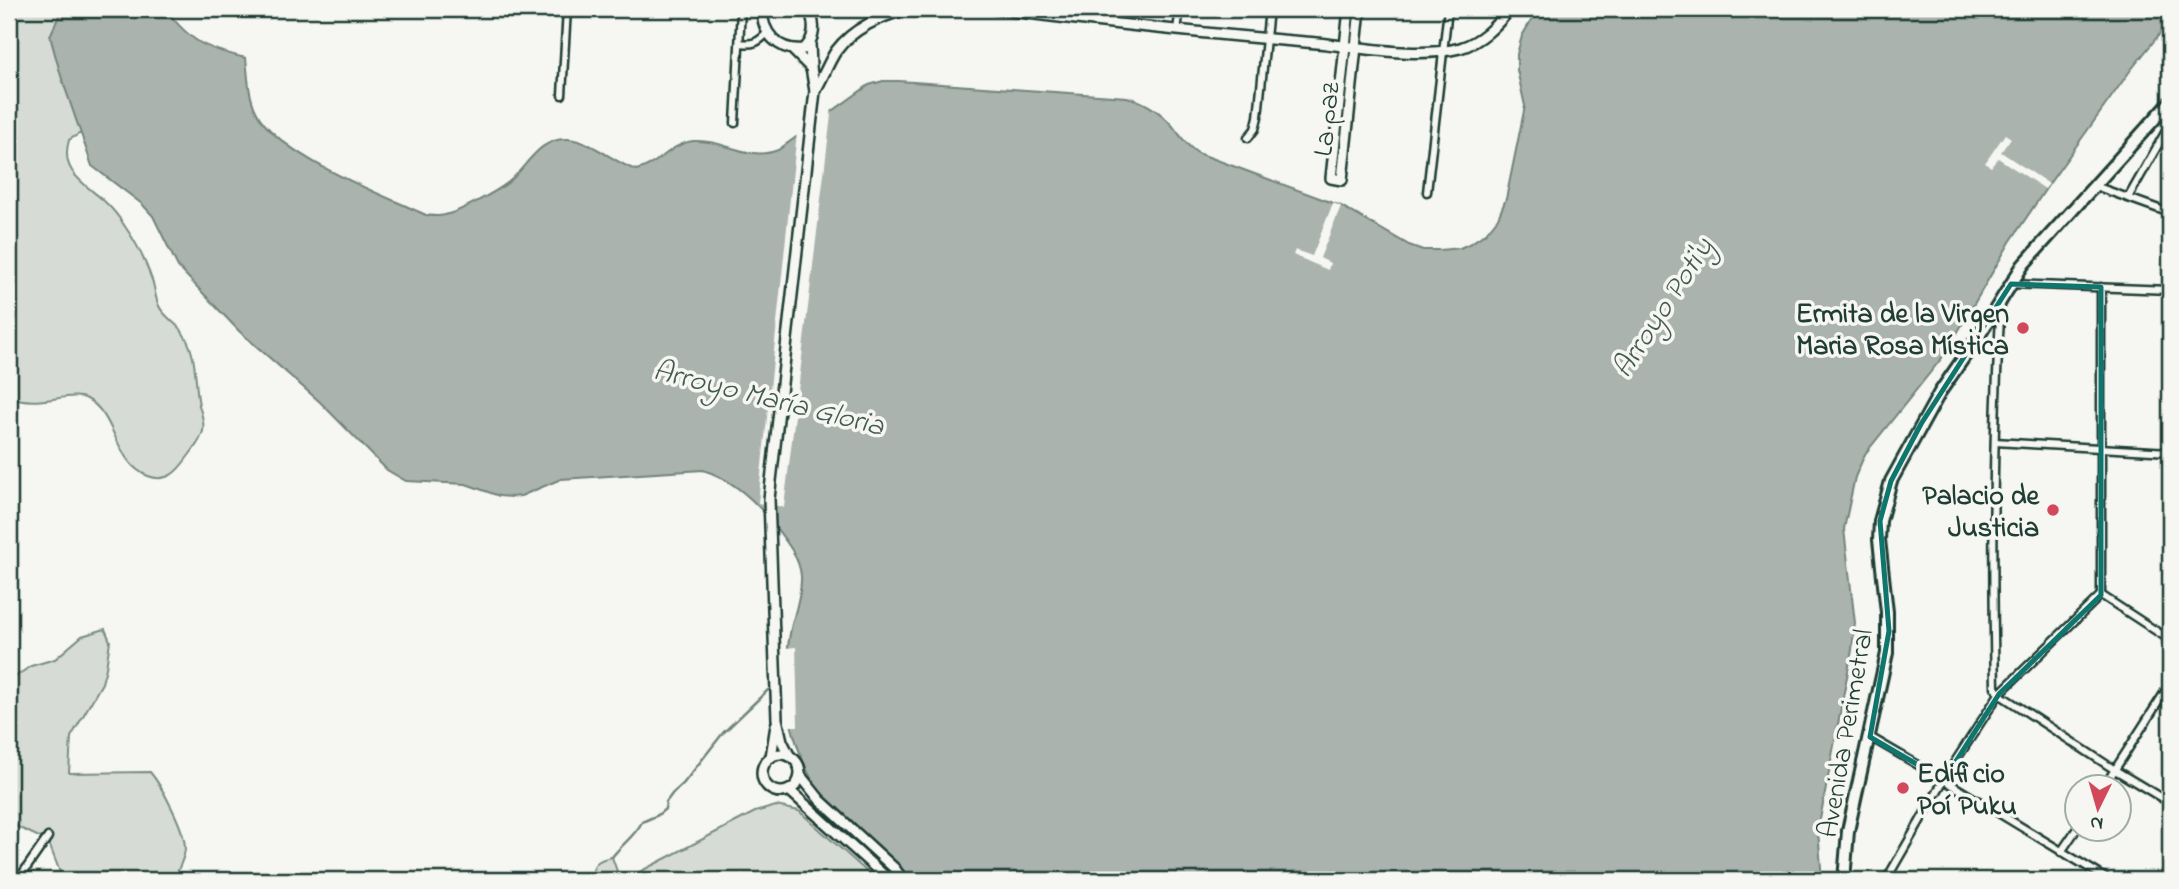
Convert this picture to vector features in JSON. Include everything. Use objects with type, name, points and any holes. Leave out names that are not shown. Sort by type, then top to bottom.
[{"type":"main road","name":"Avenida Perimetral","points":[[1844,875],[1848,831],[1887,653],[1889,631],[1879,540],[1885,497],[1921,424],[2024,265],[2170,102]]},
{"type":"street","points":[[562,95],[567,9]]},
{"type":"street","points":[[735,123],[741,9]]},
{"type":"street","points":[[762,9],[762,21],[767,33],[776,42],[793,50],[811,68]]},
{"type":"street","points":[[815,91],[836,52],[857,31],[881,17],[906,9]]},
{"type":"street","points":[[995,9],[1266,39],[1444,51],[1475,41],[1496,25],[1510,9]]},
{"type":"street","points":[[1086,21],[1088,9]]},
{"type":"street","points":[[1177,30],[1180,9]]},
{"type":"street","points":[[1248,138],[1255,129],[1258,117],[1269,9]]},
{"type":"street","name":"La paz","points":[[1349,9],[1331,178],[1342,180],[1360,9]]},
{"type":"street","points":[[1427,192],[1448,9]]},
{"type":"street","points":[[813,11],[814,28],[810,43],[815,91],[769,499],[777,719],[782,741],[789,755],[798,763],[800,775],[820,800],[894,868],[903,880]]},
{"type":"street","points":[[741,43],[759,42],[767,33]]},
{"type":"street","points":[[793,50],[804,49],[810,43]]},
{"type":"street","points":[[2127,198],[2170,124]]},
{"type":"street","points":[[2095,186],[2170,213]]},
{"type":"street","points":[[2011,284],[2170,290]]},
{"type":"street","points":[[1886,879],[1944,780],[1999,694],[2101,595],[2101,287]]},
{"type":"street","points":[[2001,299],[1992,531],[1995,687],[1999,694],[2170,803]]},
{"type":"street","points":[[1995,442],[2170,452]]},
{"type":"street","points":[[2101,595],[2170,640]]},
{"type":"street","points":[[2112,774],[2170,684]]},
{"type":"street","points":[[777,719],[771,757],[763,766],[762,777],[773,790],[789,790],[795,786],[800,775]]},
{"type":"street","points":[[1870,737],[2109,880]]},
{"type":"street","points":[[771,757],[789,755]]},
{"type":"street","points":[[789,790],[889,880]]},
{"type":"street","points":[[18,880],[48,837]]},
{"type":"street","points":[[2061,852],[2066,844]]},
{"type":"street","points":[[1844,875],[1852,880]]},
{"type":"highlighted area","points":[[2011,284],[2101,287],[2101,595],[1999,694],[1944,780],[1870,737],[1889,631],[1880,521],[1891,481],[1921,424]]},
{"type":"shaded area","points":[[9,9],[121,9],[94,132],[79,134],[69,140],[67,151],[70,168],[75,175],[109,206],[130,234],[150,273],[159,306],[180,329],[191,350],[203,431],[199,442],[183,463],[166,477],[155,478],[137,470],[128,461],[97,406],[87,399],[72,397],[31,401],[9,396]]},
{"type":"shaded area","points":[[105,629],[110,641],[106,668],[102,683],[71,737],[69,773],[150,772],[172,808],[184,840],[184,856],[174,880],[63,880],[48,841],[9,823],[9,681],[31,666],[55,659],[82,636]]},
{"type":"shaded area","points":[[776,806],[799,811],[876,880],[624,880],[755,812]]},
{"type":"shaded area","points":[[612,857],[620,880],[590,880],[596,864]]},
{"type":"water","points":[[62,9],[165,9],[191,37],[219,51],[246,58],[253,105],[268,128],[285,143],[332,172],[426,215],[440,216],[454,212],[492,193],[513,178],[543,146],[559,139],[586,144],[636,170],[651,164],[678,146],[694,141],[716,143],[746,152],[767,153],[778,150],[869,85],[883,81],[899,81],[1135,99],[1162,115],[1198,153],[1341,206],[1409,245],[1423,250],[1460,248],[1486,233],[1498,218],[1506,199],[1525,106],[1517,70],[1517,54],[1522,36],[1538,9],[2170,9],[2170,21],[2130,71],[2049,184],[2010,242],[1945,354],[1865,454],[1855,477],[1844,529],[1855,623],[1818,830],[1822,880],[905,880],[865,846],[833,813],[820,795],[799,751],[789,713],[786,676],[789,640],[801,576],[793,552],[760,508],[730,483],[703,470],[561,479],[521,496],[511,497],[499,496],[466,484],[406,481],[387,470],[320,402],[239,331],[178,267],[153,216],[142,204],[92,166],[50,36]]},
{"type":"pier","points":[[832,107],[784,507],[758,503],[797,132]]},
{"type":"pier","points":[[2005,134],[2011,138],[2001,152],[2049,184],[2045,189],[1998,158],[1991,167],[1985,163]]},
{"type":"pier","points":[[1333,203],[1341,206],[1320,258],[1330,263],[1328,270],[1293,255],[1295,250],[1312,256]]},
{"type":"pier","points":[[796,647],[798,726],[788,726],[782,663],[785,648]]},
{"type":"waterway","points":[[612,857],[642,822],[665,809],[672,794],[723,733],[768,690],[773,690]]},
{"type":"place","name":"Ermita de la Virgen Maria Rosa Mística","points":[[2023,328]]},
{"type":"place","name":"Palacio de Justicia","points":[[2053,510]]},
{"type":"place","name":"Edificio Poí Puku","points":[[1903,788]]},
{"type":"water label","name":"Arroyo Poti'y","points":[[1662,307]]},
{"type":"water label","name":"Arroyo María Gloria","points":[[769,397]]}]
